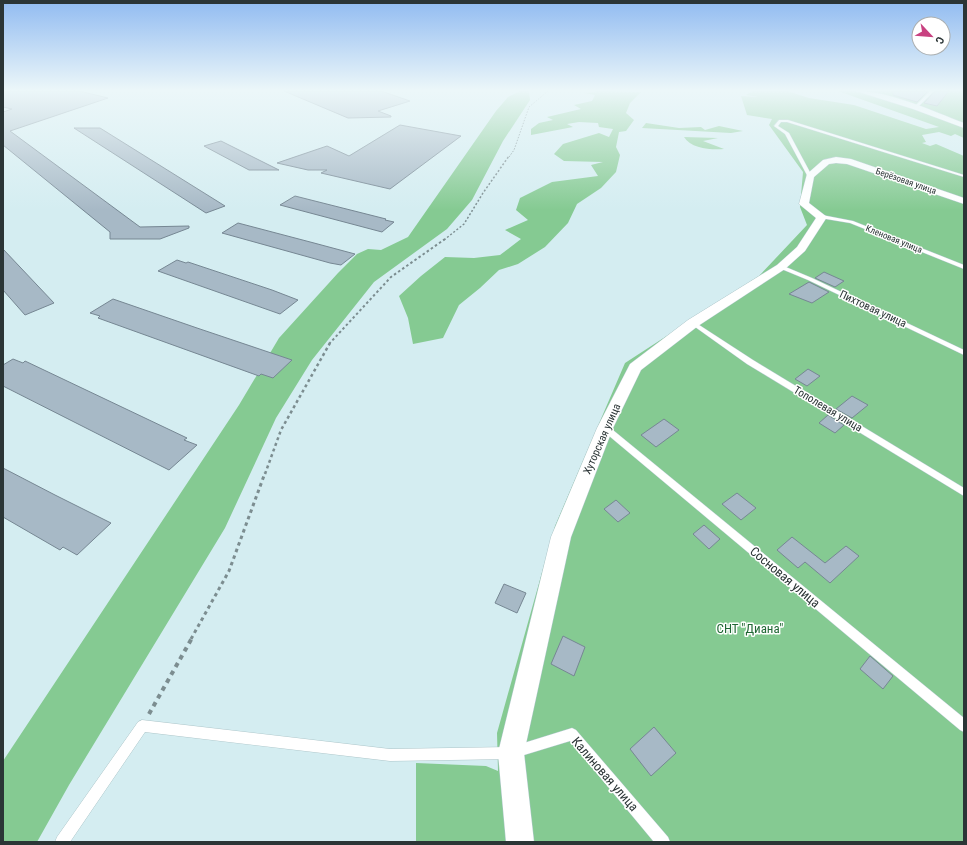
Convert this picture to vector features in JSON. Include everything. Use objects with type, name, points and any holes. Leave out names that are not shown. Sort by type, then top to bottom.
[{"type":"street","name":"Берёзовая улица","points":[[810,176],[826,162],[836,160],[848,161],[964,201]]},
{"type":"street","points":[[810,176],[804,204],[822,217]]},
{"type":"street","name":"Хуторская улица","points":[[520,842],[511,753],[561,537],[605,428],[635,367],[693,323],[781,267],[801,249],[822,217]]},
{"type":"lane","points":[[784,130],[787,132],[810,176]]},
{"type":"lane","points":[[817,130],[964,176]]},
{"type":"lane","name":"Кленовая улица","points":[[822,217],[851,222],[964,267]]},
{"type":"lane","name":"Пихтовая улица","points":[[781,267],[810,279],[964,353]]},
{"type":"lane","name":"Тополевая улица","points":[[693,323],[750,362],[964,492]]},
{"type":"lane","name":"Сосновая улица","points":[[605,428],[964,726]]},
{"type":"lane","points":[[62,842],[142,726],[390,755],[511,753]]},
{"type":"lane","name":"Калиновая улица","points":[[511,753],[572,734],[663,842]]},
{"type":"path","points":[[142,726],[229,572],[281,430],[329,344],[391,276],[427,253],[464,224],[482,193],[514,150],[521,130]]},
{"type":"green space","points":[[482,130],[510,130],[472,200],[447,229],[374,282],[312,360],[276,418],[225,528],[69,785],[37,842],[3,842],[3,761],[239,405],[279,338],[357,254],[368,249],[381,250],[408,237]]},
{"type":"green space","points":[[531,130],[555,130],[531,135]]},
{"type":"green space","points":[[612,130],[626,130],[619,132],[616,147],[620,155],[616,172],[601,188],[577,204],[568,223],[545,247],[518,264],[499,270],[459,305],[443,338],[413,344],[408,318],[399,296],[445,257],[474,258],[500,255],[521,239],[505,230],[528,220],[516,210],[520,198],[552,182],[598,176],[591,165],[603,162],[564,161],[554,154],[563,144],[599,133],[609,137]]},
{"type":"green space","points":[[685,130],[743,131],[731,133]]},
{"type":"green space","name":"СНТ \"Диана\"","points":[[773,130],[964,130],[964,138],[955,134],[951,136],[939,132],[922,135],[926,142],[922,143],[930,146],[936,144],[964,156],[964,842],[416,842],[416,763],[486,766],[498,771],[497,733],[555,526],[625,363],[759,276],[807,225],[800,207],[803,172]]},
{"type":"green space","points":[[684,137],[718,138],[703,141],[724,149],[702,148],[687,141]]},
{"type":"building","points":[[3,130],[12,130],[10,131],[140,227],[189,226],[189,228],[160,239],[110,239],[110,232],[3,145]]},
{"type":"building","points":[[78,130],[104,130],[225,206],[206,213]]},
{"type":"building","points":[[391,130],[430,130],[461,136],[390,189],[321,173],[327,170],[308,170],[277,163],[327,146],[349,156]]},
{"type":"building","points":[[221,141],[279,170],[249,170],[204,146]]},
{"type":"building","points":[[295,196],[394,222],[382,232],[280,205]]},
{"type":"building","points":[[238,223],[355,254],[341,265],[222,233]]},
{"type":"building","points":[[3,249],[54,303],[25,315],[3,290]]},
{"type":"building","points":[[177,260],[186,263],[188,262],[298,300],[280,314],[158,271]]},
{"type":"building","points":[[824,272],[844,281],[835,287],[815,278]]},
{"type":"building","points":[[809,282],[829,292],[812,303],[789,294]]},
{"type":"building","points":[[113,299],[292,360],[273,378],[261,374],[259,376],[98,318],[100,316],[90,313]]},
{"type":"building","points":[[13,359],[23,363],[25,361],[187,438],[184,440],[197,445],[169,470],[3,386],[3,365]]},
{"type":"building","points":[[808,369],[820,376],[807,386],[795,379]]},
{"type":"building","points":[[852,396],[868,405],[852,418],[836,409]]},
{"type":"building","points":[[828,415],[844,425],[835,433],[819,423]]},
{"type":"building","points":[[664,419],[679,430],[656,447],[641,435]]},
{"type":"building","points":[[3,468],[111,523],[77,555],[63,547],[60,550],[3,517]]},
{"type":"building","points":[[737,493],[756,508],[741,520],[722,504]]},
{"type":"building","points":[[616,500],[630,513],[618,522],[604,509]]},
{"type":"building","points":[[704,525],[720,539],[709,549],[693,534]]},
{"type":"building","points":[[792,537],[825,563],[846,546],[859,556],[830,583],[805,562],[798,568],[777,550]]},
{"type":"building","points":[[504,584],[526,593],[517,613],[495,603]]},
{"type":"building","points":[[563,636],[585,647],[574,676],[551,664]]},
{"type":"building","points":[[870,656],[893,676],[883,689],[860,669]]},
{"type":"building","points":[[654,727],[676,753],[651,776],[630,749]]}]
